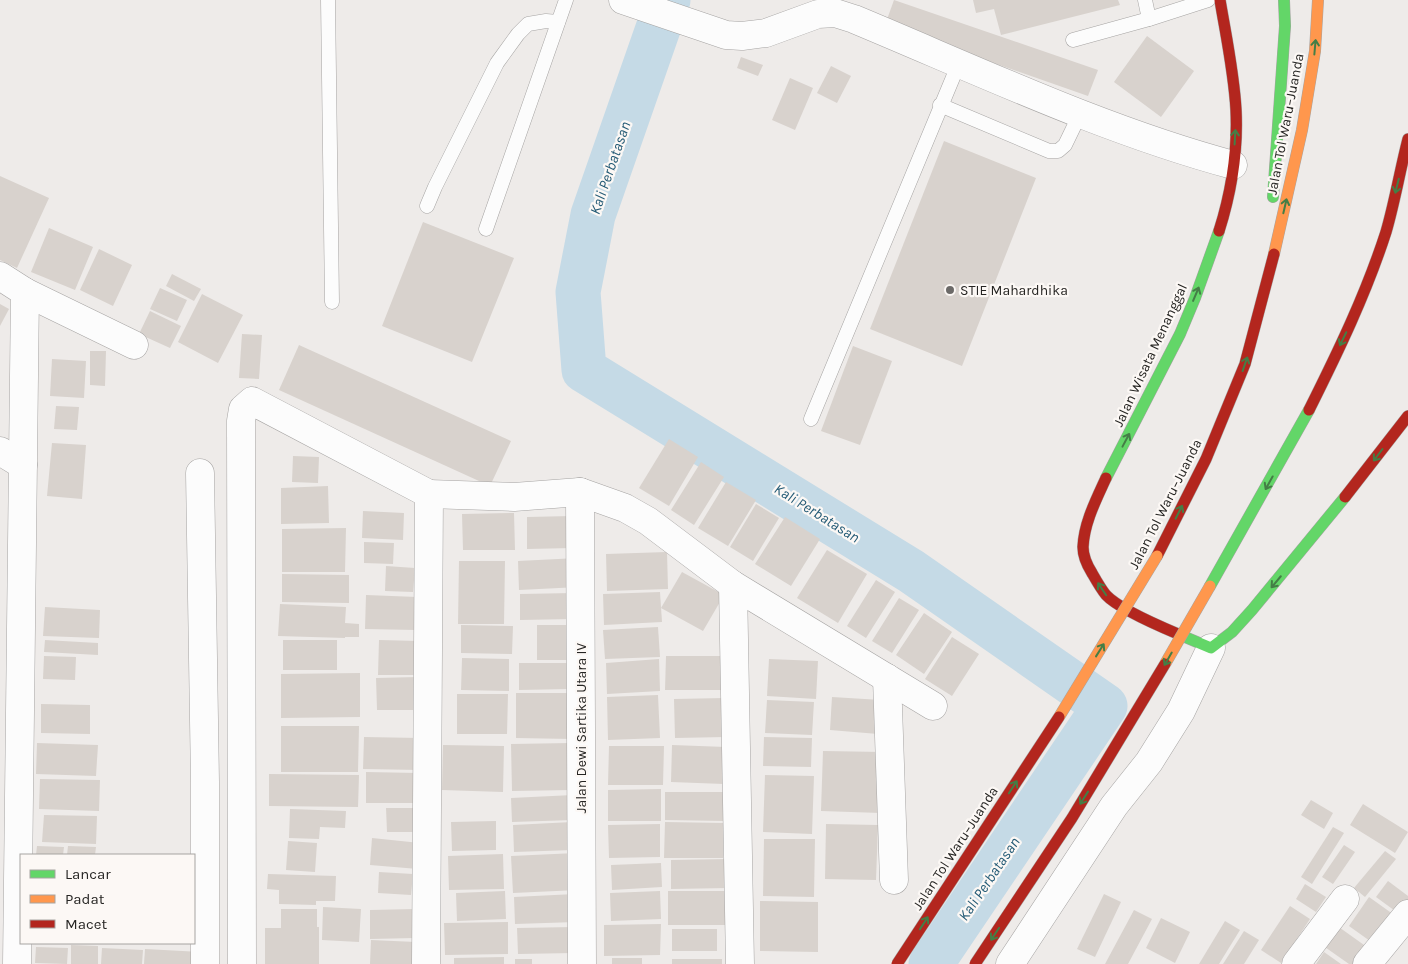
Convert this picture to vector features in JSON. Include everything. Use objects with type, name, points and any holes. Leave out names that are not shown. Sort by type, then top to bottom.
[{"type":"main road","name":"Jalan Wisata Menanggal","points":[[1211,648],[1141,618],[1107,596],[1089,569],[1083,550],[1084,535],[1093,509],[1105,481],[1165,367],[1202,281],[1225,211],[1233,165],[1236,114],[1232,69],[1220,0]]},
{"type":"main road","points":[[1266,288],[1285,26],[1284,0]]},
{"type":"main road","name":"Jalan Tol Waru–Juanda","points":[[897,964],[1056,722],[1157,556],[1206,459],[1242,372],[1266,288],[1302,130],[1315,51],[1318,0]]},
{"type":"main road","points":[[975,964],[1072,818],[1145,699],[1304,420],[1351,323],[1385,234],[1408,139]]},
{"type":"main road","points":[[1211,648],[1224,640],[1274,584],[1357,484],[1408,416]]},
{"type":"street","points":[[633,4],[726,35],[742,36],[766,33],[818,14],[835,13],[854,19],[1080,114],[1192,154],[1233,165]]},
{"type":"street","points":[[0,276],[25,292],[134,345]]},
{"type":"street","points":[[11,951],[9,795],[21,660],[25,292]]},
{"type":"street","points":[[242,964],[241,421],[243,409],[252,401],[429,494],[514,497],[580,492],[624,508],[648,521],[733,585],[933,706]]},
{"type":"street","points":[[0,451],[23,465]]},
{"type":"street","points":[[200,473],[206,964]]},
{"type":"street","name":"Jalan Dewi Sartika Utara IV","points":[[580,492],[582,964]]},
{"type":"street","points":[[426,964],[429,494]]},
{"type":"street","points":[[733,585],[740,964]]},
{"type":"street","points":[[1014,963],[1114,806],[1149,762],[1180,711],[1211,648]]},
{"type":"street","points":[[0,686],[21,660]]},
{"type":"street","points":[[887,678],[894,880]]},
{"type":"street","points":[[1296,964],[1345,899]]},
{"type":"street","points":[[1367,964],[1408,914]]},
{"type":"lane","points":[[328,0],[332,302]]},
{"type":"lane","points":[[486,229],[566,0]]},
{"type":"lane","points":[[1146,0],[1150,19]]},
{"type":"lane","points":[[1073,40],[1150,19],[1208,0]]},
{"type":"lane","points":[[427,206],[497,63],[518,34],[528,24],[546,21],[558,22]]},
{"type":"lane","points":[[811,419],[959,63]]},
{"type":"lane","points":[[940,105],[1049,151],[1058,151],[1065,145],[1080,114]]},
{"type":"building","points":[[894,0],[1098,70],[1088,96],[885,25]]},
{"type":"building","points":[[973,0],[1118,0],[1120,5],[1001,35],[994,9],[976,13]]},
{"type":"building","points":[[1147,36],[1194,71],[1161,117],[1114,82]]},
{"type":"building","points":[[741,57],[763,65],[758,76],[737,68]]},
{"type":"building","points":[[831,66],[851,76],[837,103],[817,93]]},
{"type":"building","points":[[790,78],[813,88],[795,130],[772,120]]},
{"type":"building","points":[[944,141],[1036,178],[962,366],[870,329]]},
{"type":"building","points":[[0,176],[49,198],[17,268],[0,260]]},
{"type":"building","points":[[423,222],[514,258],[472,362],[382,326]]},
{"type":"building","points":[[49,228],[93,247],[75,290],[31,272]]},
{"type":"building","points":[[99,249],[132,265],[113,306],[80,290]]},
{"type":"building","points":[[172,274],[201,289],[194,301],[166,286]]},
{"type":"building","points":[[160,288],[187,300],[177,321],[150,309]]},
{"type":"building","points":[[202,294],[243,315],[218,363],[178,342]]},
{"type":"building","points":[[0,304],[9,309],[0,326]]},
{"type":"building","points":[[150,311],[181,326],[170,348],[139,334]]},
{"type":"building","points":[[242,334],[262,335],[259,379],[239,378]]},
{"type":"building","points":[[299,345],[511,441],[490,486],[279,390]]},
{"type":"building","points":[[853,346],[892,361],[860,445],[821,431]]},
{"type":"building","points":[[90,351],[106,351],[105,386],[90,385]]},
{"type":"building","points":[[52,359],[86,361],[84,398],[50,396]]},
{"type":"building","points":[[56,406],[79,407],[77,430],[54,429]]},
{"type":"building","points":[[669,439],[698,457],[669,506],[639,488]]},
{"type":"building","points":[[52,443],[86,445],[82,499],[47,496]]},
{"type":"building","points":[[293,456],[319,457],[318,483],[292,482]]},
{"type":"building","points":[[701,462],[724,477],[694,525],[671,510]]},
{"type":"building","points":[[726,482],[756,500],[728,546],[698,528]]},
{"type":"building","points":[[328,486],[329,523],[281,524],[281,488]]},
{"type":"building","points":[[756,504],[779,518],[753,561],[730,547]]},
{"type":"building","points":[[363,511],[404,513],[403,540],[362,538]]},
{"type":"building","points":[[514,513],[515,550],[463,550],[462,514]]},
{"type":"building","points":[[572,516],[573,548],[527,549],[527,517]]},
{"type":"building","points":[[785,517],[820,539],[791,586],[755,564]]},
{"type":"building","points":[[346,528],[345,572],[282,572],[282,529]]},
{"type":"building","points":[[364,542],[394,543],[393,564],[364,563]]},
{"type":"building","points":[[827,550],[867,574],[838,623],[797,598]]},
{"type":"building","points":[[667,552],[668,589],[607,591],[606,554]]},
{"type":"building","points":[[578,558],[579,587],[519,590],[518,561]]},
{"type":"building","points":[[459,561],[505,561],[504,624],[458,624]]},
{"type":"building","points":[[386,566],[415,568],[413,592],[385,591]]},
{"type":"building","points":[[682,572],[724,595],[703,631],[661,608]]},
{"type":"building","points":[[282,574],[349,575],[349,603],[282,602]]},
{"type":"building","points":[[876,580],[895,592],[866,638],[847,626]]},
{"type":"building","points":[[660,592],[662,622],[604,625],[603,594]]},
{"type":"building","points":[[573,593],[573,619],[520,620],[520,594]]},
{"type":"building","points":[[366,595],[417,597],[416,630],[365,629]]},
{"type":"building","points":[[899,598],[919,610],[892,653],[872,641]]},
{"type":"building","points":[[280,604],[346,607],[345,623],[359,624],[359,637],[278,636]]},
{"type":"building","points":[[45,607],[100,610],[99,638],[43,636]]},
{"type":"building","points":[[924,613],[952,632],[924,674],[896,655]]},
{"type":"building","points":[[461,625],[513,626],[512,654],[461,653]]},
{"type":"building","points":[[537,625],[573,625],[573,660],[537,660]]},
{"type":"building","points":[[658,627],[660,657],[605,659],[603,630]]},
{"type":"building","points":[[952,637],[979,654],[952,696],[925,679]]},
{"type":"building","points":[[45,640],[98,643],[98,655],[44,652]]},
{"type":"building","points":[[283,640],[337,640],[337,670],[283,670]]},
{"type":"building","points":[[379,640],[419,641],[418,675],[378,675]]},
{"type":"building","points":[[44,656],[76,657],[75,680],[43,679]]},
{"type":"building","points":[[666,656],[724,656],[724,690],[665,690]]},
{"type":"building","points":[[462,658],[509,659],[509,691],[461,690]]},
{"type":"building","points":[[659,659],[660,691],[607,694],[606,663]]},
{"type":"building","points":[[769,659],[818,661],[816,699],[767,696]]},
{"type":"building","points":[[519,663],[569,663],[569,689],[519,690]]},
{"type":"building","points":[[360,673],[360,717],[281,718],[281,674]]},
{"type":"building","points":[[418,677],[419,710],[377,710],[376,678]]},
{"type":"building","points":[[516,693],[573,693],[572,739],[516,738]]},
{"type":"building","points":[[457,694],[508,694],[507,734],[457,734]]},
{"type":"building","points":[[658,695],[660,738],[608,740],[607,697]]},
{"type":"building","points":[[832,697],[881,700],[878,734],[830,730]]},
{"type":"building","points":[[725,698],[726,737],[675,738],[674,699]]},
{"type":"building","points":[[767,700],[814,702],[812,735],[765,733]]},
{"type":"building","points":[[41,704],[90,705],[90,734],[41,733]]},
{"type":"building","points":[[281,726],[359,726],[358,772],[281,772]]},
{"type":"building","points":[[364,737],[420,738],[420,770],[363,769]]},
{"type":"building","points":[[764,737],[812,738],[811,767],[763,766]]},
{"type":"building","points":[[37,743],[98,745],[96,776],[36,774]]},
{"type":"building","points":[[570,743],[571,790],[512,791],[511,744]]},
{"type":"building","points":[[443,745],[504,746],[503,792],[442,790]]},
{"type":"building","points":[[672,745],[726,747],[724,784],[671,782]]},
{"type":"building","points":[[609,746],[664,746],[663,785],[608,785]]},
{"type":"building","points":[[823,751],[883,752],[881,813],[821,811]]},
{"type":"building","points":[[366,772],[418,773],[418,803],[366,803]]},
{"type":"building","points":[[269,774],[359,775],[358,807],[269,806]]},
{"type":"building","points":[[765,775],[814,776],[812,834],[763,832]]},
{"type":"building","points":[[40,779],[100,780],[99,811],[39,809]]},
{"type":"building","points":[[661,789],[661,821],[608,821],[608,790]]},
{"type":"building","points":[[665,792],[725,792],[725,821],[665,820]]},
{"type":"building","points":[[573,795],[573,820],[512,822],[511,798]]},
{"type":"building","points":[[1311,800],[1333,813],[1324,829],[1301,815]]},
{"type":"building","points":[[1363,804],[1408,832],[1395,853],[1350,825]]},
{"type":"building","points":[[386,808],[417,808],[417,832],[387,832]]},
{"type":"building","points":[[290,809],[346,811],[345,828],[320,827],[319,839],[289,838]]},
{"type":"building","points":[[44,815],[97,816],[96,844],[42,842]]},
{"type":"building","points":[[496,821],[496,850],[452,851],[451,822]]},
{"type":"building","points":[[572,822],[573,850],[514,852],[513,825]]},
{"type":"building","points":[[665,822],[724,823],[723,858],[664,858]]},
{"type":"building","points":[[660,824],[660,857],[609,858],[608,825]]},
{"type":"building","points":[[826,824],[878,825],[876,880],[825,879]]},
{"type":"building","points":[[1333,827],[1344,833],[1312,884],[1301,877]]},
{"type":"building","points":[[372,838],[420,843],[418,869],[370,865]]},
{"type":"building","points":[[764,839],[815,839],[814,897],[763,896]]},
{"type":"building","points":[[288,841],[317,843],[315,872],[286,870]]},
{"type":"building","points":[[1344,845],[1355,852],[1333,884],[1322,877]]},
{"type":"building","points":[[37,846],[64,847],[63,854],[36,854]]},
{"type":"building","points":[[68,846],[96,847],[95,854],[67,854]]},
{"type":"building","points":[[1385,851],[1396,859],[1365,897],[1354,888]]},
{"type":"building","points":[[576,853],[578,890],[513,893],[511,856]]},
{"type":"building","points":[[503,854],[504,889],[449,890],[448,856]]},
{"type":"building","points":[[729,859],[729,888],[671,889],[671,860]]},
{"type":"building","points":[[661,863],[662,887],[612,890],[611,865]]},
{"type":"building","points":[[379,872],[413,874],[411,895],[378,893]]},
{"type":"building","points":[[268,874],[336,876],[335,901],[316,901],[316,905],[279,904],[279,890],[267,889]]},
{"type":"building","points":[[1388,881],[1408,896],[1408,908],[1402,916],[1376,897]]},
{"type":"building","points":[[1305,884],[1326,897],[1316,912],[1296,899]]},
{"type":"building","points":[[505,891],[506,919],[457,921],[456,893]]},
{"type":"building","points":[[660,891],[661,919],[611,921],[610,893]]},
{"type":"building","points":[[668,891],[731,891],[731,925],[668,925]]},
{"type":"building","points":[[575,894],[576,922],[515,924],[514,897]]},
{"type":"building","points":[[1104,894],[1121,902],[1095,957],[1077,949]]},
{"type":"building","points":[[1369,897],[1397,917],[1377,946],[1349,926]]},
{"type":"building","points":[[760,901],[818,902],[818,952],[760,951]]},
{"type":"building","points":[[1290,906],[1310,919],[1281,963],[1261,950]]},
{"type":"building","points":[[323,907],[361,909],[359,942],[322,940]]},
{"type":"building","points":[[281,909],[317,909],[319,964],[265,964],[265,928],[281,928]]},
{"type":"building","points":[[415,909],[415,938],[370,939],[370,910]]},
{"type":"building","points":[[1134,910],[1152,919],[1128,964],[1105,964]]},
{"type":"building","points":[[1161,918],[1190,932],[1175,963],[1146,948]]},
{"type":"building","points":[[1225,921],[1240,930],[1219,964],[1199,964]]},
{"type":"building","points":[[508,922],[508,954],[445,955],[444,923]]},
{"type":"building","points":[[661,924],[660,955],[604,956],[604,925]]},
{"type":"building","points":[[1336,925],[1371,950],[1362,964],[1349,964],[1322,945]]},
{"type":"building","points":[[574,927],[574,953],[518,954],[517,928]]},
{"type":"building","points":[[672,929],[717,929],[717,951],[672,951]]},
{"type":"building","points":[[1244,931],[1259,940],[1244,964],[1223,964]]},
{"type":"building","points":[[371,940],[416,942],[415,964],[370,964]]},
{"type":"building","points":[[71,945],[98,946],[98,964],[71,964]]},
{"type":"building","points":[[36,947],[68,948],[67,964],[35,963]]},
{"type":"building","points":[[102,948],[143,950],[142,964],[101,964]]},
{"type":"building","points":[[145,949],[201,952],[201,964],[144,964]]},
{"type":"building","points":[[1324,952],[1341,964],[1316,964]]},
{"type":"building","points":[[504,957],[504,964],[454,964],[454,958]]},
{"type":"building","points":[[612,958],[642,958],[642,964],[612,964]]},
{"type":"building","points":[[515,959],[532,959],[532,964],[515,964]]},
{"type":"building","points":[[672,959],[722,959],[722,964],[672,964]]},
{"type":"waterway","name":"Kali Perbatasan","points":[[668,0],[593,215],[578,292],[584,370],[911,571],[1105,706],[931,964]]},
{"type":"traffic: fast","points":[[1273,197],[1285,26],[1284,0]]},
{"type":"traffic: fast","points":[[1106,478],[1180,334],[1219,231]]},
{"type":"traffic: fast","points":[[1210,586],[1309,410]]},
{"type":"traffic: fast","points":[[1178,634],[1211,648],[1232,632],[1345,497]]},
{"type":"traffic: slow","points":[[1274,254],[1302,130],[1315,51],[1318,0]]},
{"type":"traffic: slow","points":[[1059,717],[1157,556]]},
{"type":"traffic: slow","points":[[1165,664],[1210,586]]},
{"type":"traffic: jam","points":[[1219,231],[1233,172],[1236,141],[1234,82],[1220,0]]},
{"type":"traffic: jam","points":[[1309,410],[1370,278],[1386,232],[1408,139]]},
{"type":"traffic: jam","points":[[1157,556],[1206,459],[1245,364],[1274,254]]},
{"type":"traffic: jam","points":[[1345,497],[1408,416]]},
{"type":"traffic: jam","points":[[1106,478],[1091,512],[1084,538],[1083,547],[1087,564],[1102,590],[1112,600],[1140,617],[1178,634]]},
{"type":"traffic: jam","points":[[975,964],[1072,818],[1165,664]]},
{"type":"traffic: jam","points":[[897,964],[1059,717]]},
{"type":"place","name":"STIE Mahardhika","points":[[950,290]]}]
